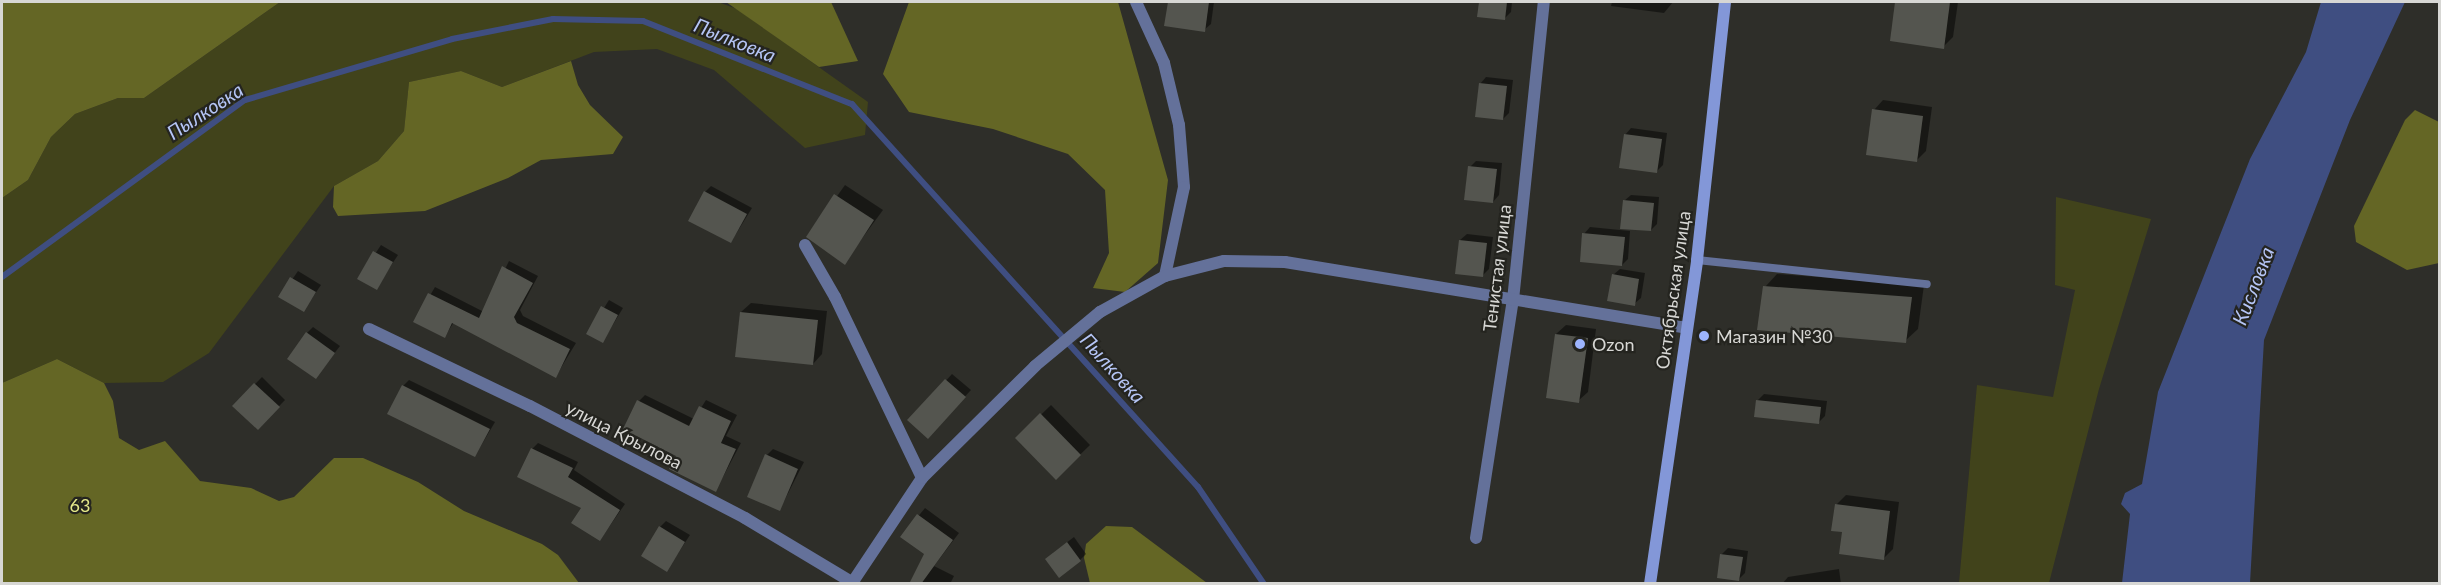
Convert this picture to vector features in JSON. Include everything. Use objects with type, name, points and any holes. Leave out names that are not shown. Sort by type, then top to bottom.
[{"type":"street","points":[[1136,2],[1164,63],[1179,125],[1184,187],[1165,276]]},
{"type":"street","name":"Тенистая улица","points":[[1476,538],[1513,300],[1544,2]]},
{"type":"street","name":"Октябрьская улица","points":[[1650,584],[1697,260],[1725,2]]},
{"type":"street","points":[[805,245],[835,297],[922,478]]},
{"type":"street","points":[[854,582],[922,478],[1035,366],[1100,312],[1165,276],[1224,261],[1285,262],[1686,328]]},
{"type":"street","name":"улица Крылова","points":[[369,329],[551,417],[745,518],[854,582]]},
{"type":"lane","points":[[1697,260],[1927,284]]},
{"type":"green space","points":[[2,2],[280,2],[144,98],[118,98],[75,114],[51,137],[28,180],[2,198]]},
{"type":"green space","points":[[280,2],[718,2],[737,9],[868,102],[865,135],[805,148],[714,70],[657,49],[594,52],[502,87],[461,71],[409,82],[404,131],[378,161],[334,186],[209,353],[163,382],[104,383],[57,359],[2,383],[2,198],[28,180],[51,137],[75,114],[118,98],[144,98]]},
{"type":"green space","points":[[726,2],[831,2],[858,61],[819,67]]},
{"type":"green space","points":[[909,2],[1118,2],[1168,180],[1158,263],[1125,292],[1093,288],[1109,253],[1105,190],[1068,154],[993,129],[909,112],[883,74]]},
{"type":"green space","points":[[571,61],[578,85],[590,105],[623,137],[613,154],[541,160],[508,178],[425,211],[338,216],[333,207],[334,186],[378,161],[404,131],[409,82],[461,71],[502,87]]},
{"type":"green space","points":[[2415,110],[2439,122],[2439,263],[2407,270],[2356,242],[2354,226],[2405,120]]},
{"type":"green space","points":[[2056,197],[2151,219],[2099,389],[2049,583],[1959,583],[1977,385],[2053,397],[2075,290],[2055,285]]},
{"type":"green space","name":"63","points":[[57,359],[104,383],[113,401],[119,438],[139,450],[165,441],[200,481],[251,488],[279,501],[294,497],[334,458],[363,458],[418,482],[464,511],[542,544],[558,555],[579,583],[2,583],[2,383]]},
{"type":"green space","points":[[1106,526],[1132,527],[1207,583],[1090,583],[1084,558],[1086,544]]},
{"type":"water","name":"Кисловка","points":[[2321,2],[2405,2],[2350,120],[2264,340],[2250,583],[2122,583],[2130,514],[2121,504],[2125,493],[2142,484],[2158,392],[2250,159],[2306,52]]},
{"type":"building","points":[[1168,2],[1209,2],[1205,32],[1164,26]]},
{"type":"building","points":[[1479,2],[1507,2],[1505,20],[1477,17]]},
{"type":"building","points":[[1895,2],[1950,2],[1944,49],[1890,41]]},
{"type":"building","points":[[1479,83],[1507,86],[1503,120],[1475,117]]},
{"type":"building","points":[[1872,109],[1923,116],[1917,162],[1866,155]]},
{"type":"building","points":[[1624,134],[1662,139],[1657,173],[1619,168]]},
{"type":"building","points":[[1468,166],[1497,169],[1493,203],[1464,200]]},
{"type":"building","points":[[704,191],[747,214],[731,243],[688,221]]},
{"type":"building","points":[[834,194],[874,220],[845,265],[806,237]]},
{"type":"building","points":[[1623,200],[1654,203],[1651,231],[1620,229]]},
{"type":"building","points":[[1582,233],[1625,237],[1622,266],[1580,262]]},
{"type":"building","points":[[1459,240],[1487,243],[1483,277],[1455,274]]},
{"type":"building","points":[[373,251],[393,262],[377,290],[357,279]]},
{"type":"building","points":[[502,266],[533,283],[514,317],[517,323],[570,349],[556,378],[452,323],[445,338],[413,322],[428,293],[479,318]]},
{"type":"building","points":[[1612,274],[1639,279],[1635,306],[1607,301]]},
{"type":"building","points":[[290,277],[316,292],[304,312],[278,297]]},
{"type":"building","points":[[1763,286],[1912,297],[1906,343],[1757,330]]},
{"type":"building","points":[[601,306],[618,315],[603,343],[586,334]]},
{"type":"building","points":[[740,312],[818,320],[813,365],[735,357]]},
{"type":"building","points":[[306,332],[335,353],[316,379],[287,359]]},
{"type":"building","points":[[1555,334],[1588,338],[1579,403],[1546,398]]},
{"type":"building","points":[[945,379],[966,397],[928,439],[907,420]]},
{"type":"building","points":[[254,383],[280,407],[258,430],[232,406]]},
{"type":"building","points":[[402,385],[490,429],[475,457],[387,414]]},
{"type":"building","points":[[637,400],[689,426],[699,406],[731,421],[721,443],[736,449],[716,492],[669,469],[676,456],[623,429]]},
{"type":"building","points":[[1756,400],[1821,407],[1819,424],[1754,417]]},
{"type":"building","points":[[1040,413],[1081,455],[1056,480],[1015,438]]},
{"type":"building","points":[[531,448],[573,468],[568,477],[620,510],[600,541],[571,523],[581,508],[517,477]]},
{"type":"building","points":[[765,454],[798,469],[780,511],[747,497]]},
{"type":"building","points":[[1835,504],[1890,511],[1884,560],[1839,554],[1842,532],[1831,531]]},
{"type":"building","points":[[917,514],[953,540],[921,584],[909,584],[924,554],[900,537]]},
{"type":"building","points":[[659,526],[685,542],[667,572],[641,556]]},
{"type":"building","points":[[1067,542],[1081,561],[1059,578],[1045,559]]},
{"type":"building","points":[[1720,554],[1743,557],[1739,581],[1717,578]]},
{"type":"waterway","name":"Пылковка","points":[[2,277],[245,100],[452,39],[553,19],[643,21],[852,104],[1198,487],[1264,584]]},
{"type":"place","name":"Магазин №30","points":[[1704,336]]},
{"type":"place","name":"Ozon","points":[[1580,344]]}]
